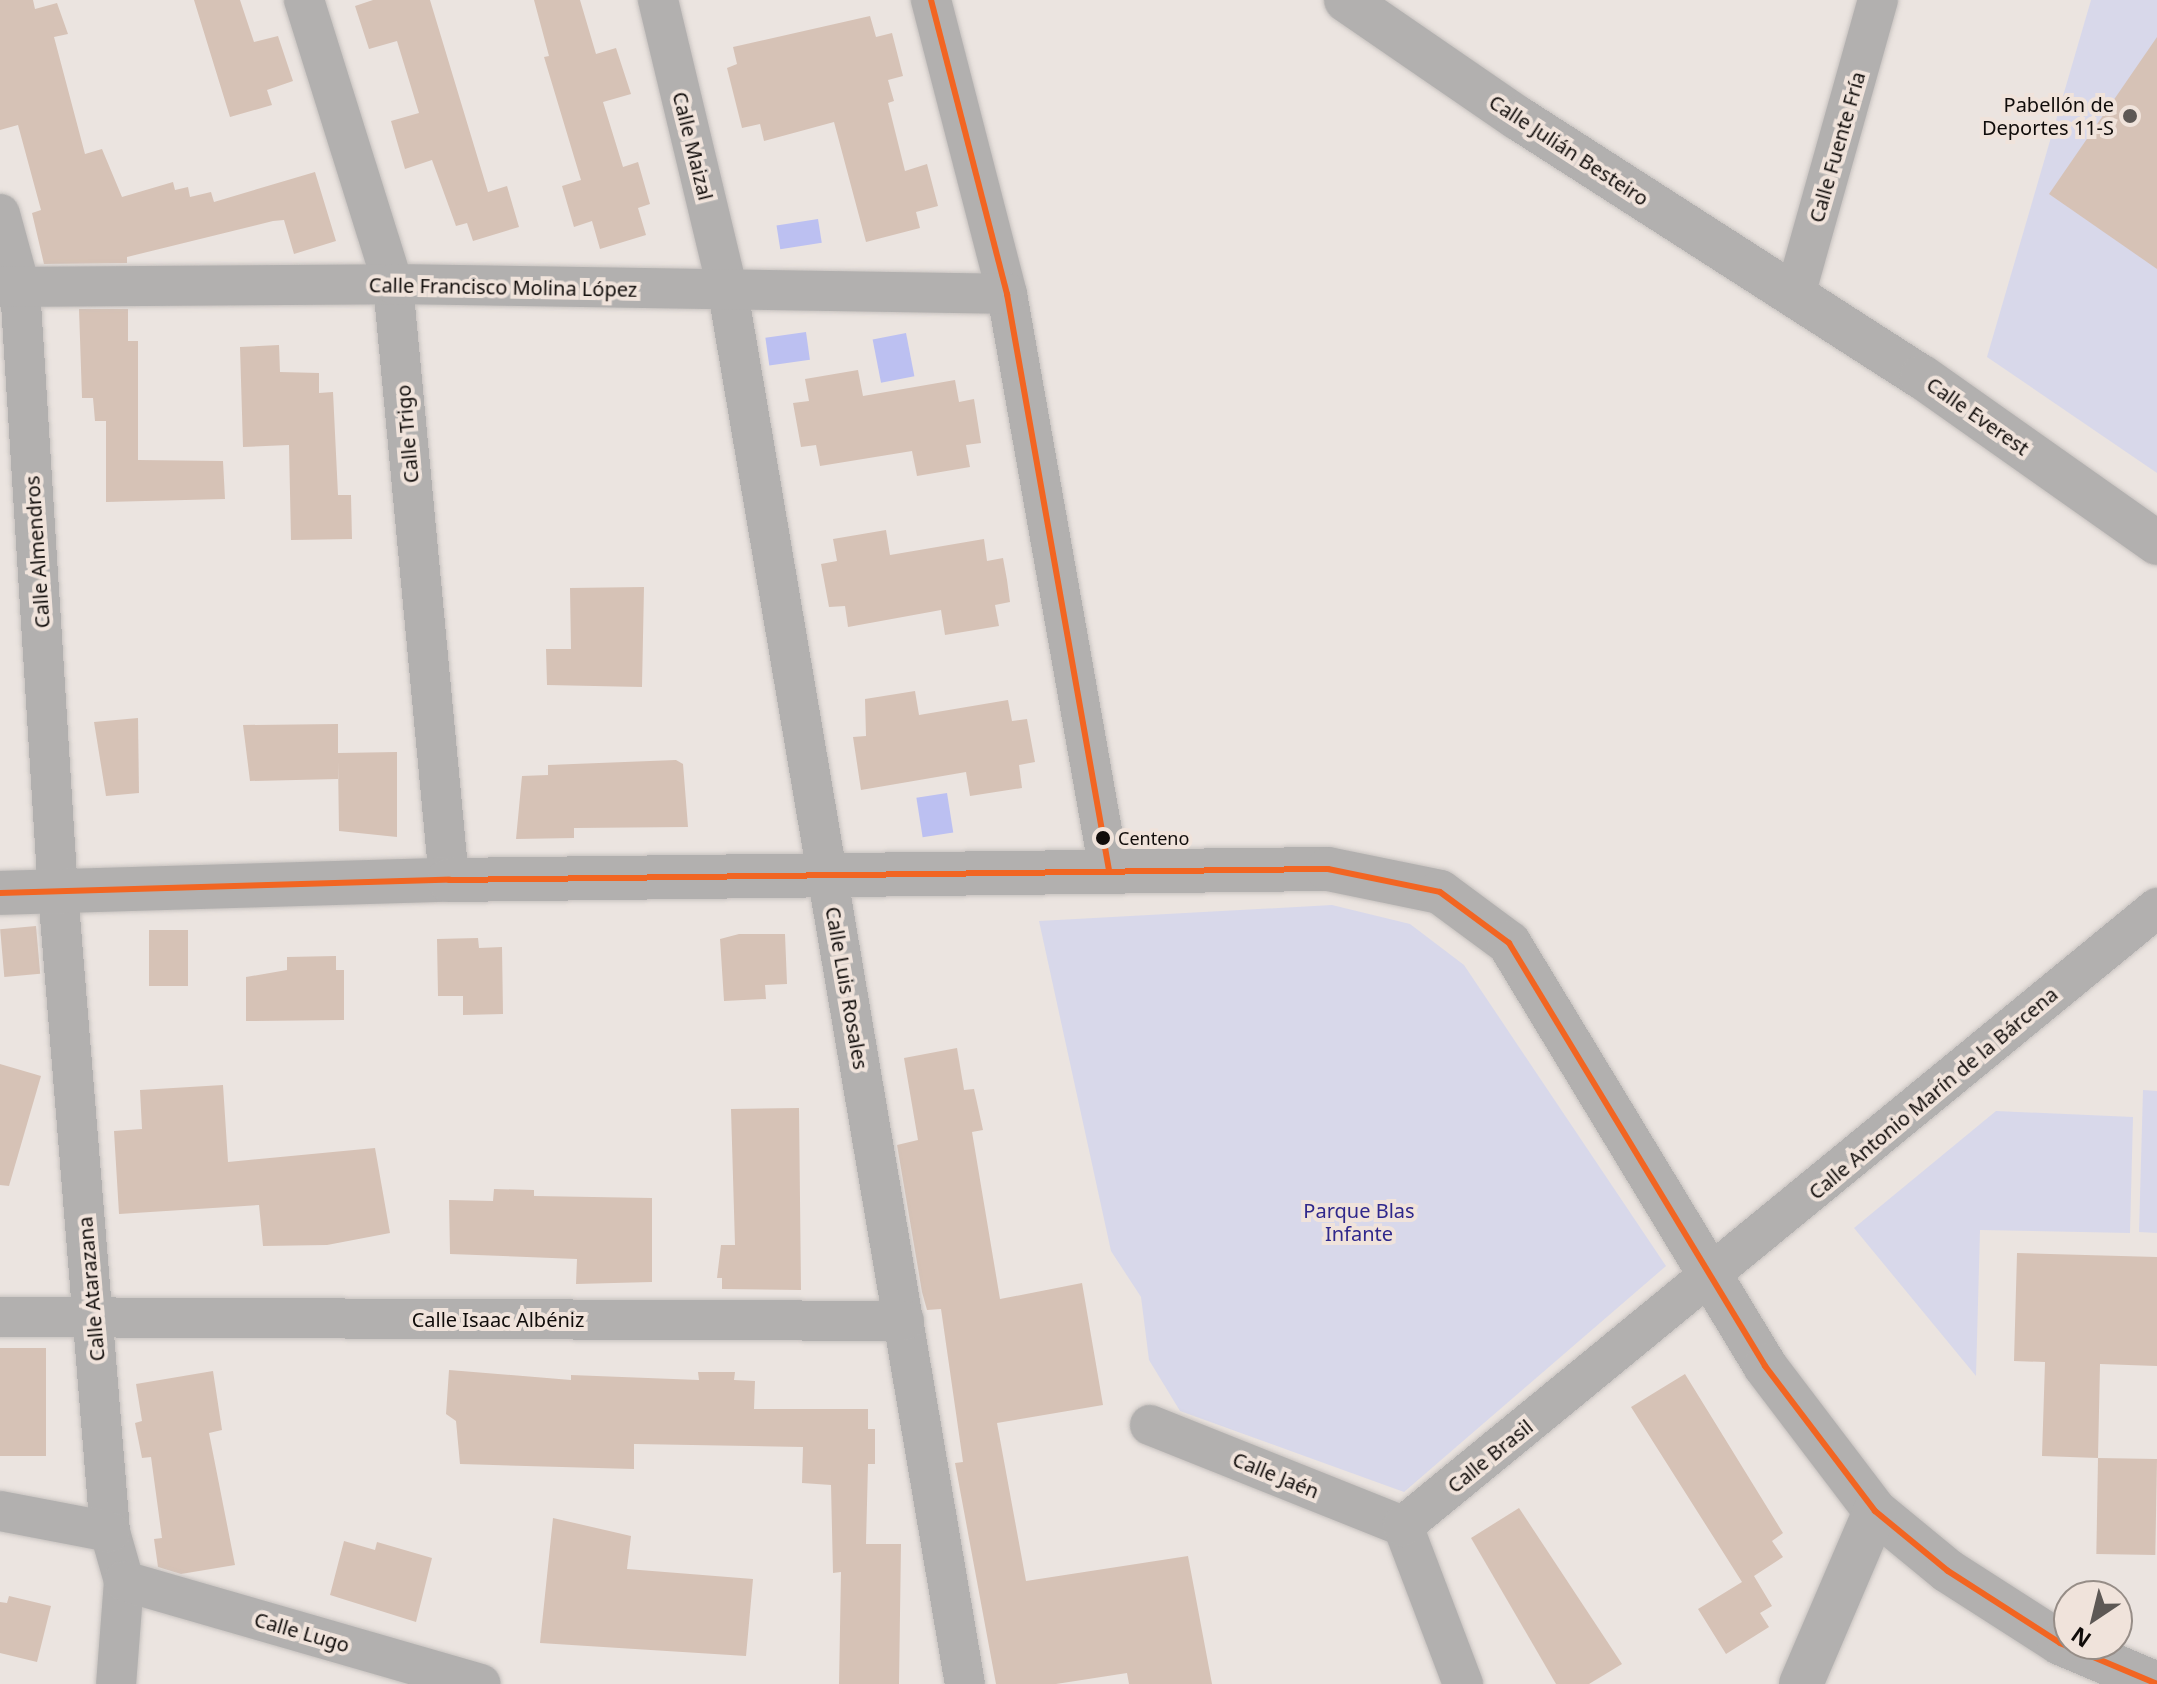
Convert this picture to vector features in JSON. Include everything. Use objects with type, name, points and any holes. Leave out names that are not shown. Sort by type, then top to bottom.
[{"type":"street","name":"Calle Trigo","points":[[304,0],[393,284],[449,880]]},
{"type":"street","name":"Calle Maizal","points":[[658,0],[728,292]]},
{"type":"street","points":[[931,0],[1007,294],[1109,870]]},
{"type":"street","name":"Calle Julián Besteiro","points":[[1346,0],[1795,295]]},
{"type":"street","name":"Calle Fuente Fría","points":[[1795,295],[1878,0]]},
{"type":"street","name":"Calle Almendros","points":[[0,214],[10,287],[58,892]]},
{"type":"street","name":"Calle Francisco Molina López","points":[[10,287],[393,284],[728,292],[1007,294]]},
{"type":"street","name":"Calle Luis Rosales","points":[[728,292],[965,1684]]},
{"type":"street","name":"Calle Everest","points":[[1795,295],[1922,377],[2157,543]]},
{"type":"street","points":[[0,893],[449,880],[1328,869],[1440,892],[1509,943],[1709,1279],[1765,1366],[1875,1511],[1948,1571],[2060,1643],[2157,1684]]},
{"type":"street","name":"Calle Atarazana","points":[[58,892],[110,1532],[124,1581],[116,1684]]},
{"type":"street","name":"Calle Antonio Marín de la Bárcena","points":[[1709,1279],[2157,908]]},
{"type":"street","name":"Calle Brasil","points":[[1403,1526],[1709,1279]]},
{"type":"street","name":"Calle Isaac Albéniz","points":[[0,1317],[904,1321]]},
{"type":"street","name":"Calle Jaén","points":[[1150,1425],[1403,1526]]},
{"type":"street","points":[[0,1511],[110,1532]]},
{"type":"street","points":[[1801,1684],[1875,1511]]},
{"type":"street","points":[[1403,1526],[1463,1684]]},
{"type":"street","name":"Calle Lugo","points":[[124,1581],[424,1676],[480,1684]]},
{"type":"green space","points":[[2091,0],[2157,0],[2157,473],[1987,357]]},
{"type":"green space","name":"Parque Blas Infante","points":[[1332,905],[1410,924],[1464,965],[1666,1266],[1404,1492],[1180,1411],[1149,1360],[1141,1297],[1111,1251],[1039,921]]},
{"type":"green space","points":[[2143,1090],[2157,1091],[2157,1233],[2139,1232]]},
{"type":"green space","points":[[1996,1111],[2133,1117],[2130,1233],[1980,1230],[1976,1376],[1854,1228]]},
{"type":"water","points":[[818,219],[822,243],[780,249],[777,226]]},
{"type":"water","points":[[806,332],[810,360],[769,365],[765,338]]},
{"type":"water","points":[[906,333],[914,376],[881,383],[873,339]]},
{"type":"water","points":[[947,793],[953,833],[923,837],[916,798]]},
{"type":"building","points":[[0,0],[33,0],[35,9],[57,3],[68,34],[54,37],[85,154],[102,149],[122,197],[173,182],[175,190],[188,187],[190,197],[211,192],[214,202],[315,172],[336,241],[294,254],[284,220],[127,257],[127,263],[44,264],[32,213],[41,210],[18,125],[0,130]]},
{"type":"building","points":[[194,0],[240,0],[254,42],[278,36],[293,81],[267,90],[272,105],[230,117]]},
{"type":"building","points":[[373,0],[430,0],[488,192],[507,186],[519,227],[473,241],[467,223],[456,226],[432,160],[405,169],[391,121],[419,113],[397,41],[369,49],[355,6]]},
{"type":"building","points":[[534,0],[580,0],[596,54],[616,48],[631,94],[603,102],[623,167],[638,162],[650,204],[638,208],[646,235],[600,249],[592,221],[574,227],[562,186],[581,180],[544,57],[549,56]]},
{"type":"building","points":[[870,16],[876,37],[892,33],[903,76],[888,80],[894,101],[888,103],[905,171],[927,164],[938,206],[916,212],[920,228],[866,242],[834,122],[764,141],[760,124],[742,128],[727,68],[737,64],[733,47]]},
{"type":"building","name":"Pabellón de Deportes 11-S","points":[[2157,37],[2157,269],[2049,194]]},
{"type":"building","points":[[79,309],[128,309],[128,341],[138,341],[138,460],[223,461],[225,499],[106,502],[106,421],[95,421],[93,398],[82,398]]},
{"type":"building","points":[[279,345],[280,372],[319,373],[319,393],[333,392],[338,495],[351,495],[352,539],[291,540],[289,445],[243,447],[240,347]]},
{"type":"building","points":[[858,370],[863,396],[955,380],[959,402],[974,399],[981,443],[966,445],[970,467],[917,476],[912,451],[820,466],[816,445],[801,447],[793,403],[809,401],[805,379]]},
{"type":"building","points":[[886,530],[890,555],[984,539],[987,561],[1003,558],[1007,580],[1010,602],[995,605],[999,626],[945,635],[941,610],[848,627],[845,606],[829,607],[821,564],[837,561],[833,539]]},
{"type":"building","points":[[644,587],[642,687],[547,685],[546,649],[571,649],[570,588]]},
{"type":"building","points":[[915,691],[919,715],[1008,700],[1012,721],[1027,719],[1035,762],[1019,765],[1022,788],[970,796],[966,772],[861,790],[853,737],[866,736],[865,699]]},
{"type":"building","points":[[138,718],[139,793],[106,796],[94,722]]},
{"type":"building","points":[[338,724],[338,753],[397,752],[397,837],[339,831],[338,761],[338,779],[250,781],[243,725]]},
{"type":"building","points":[[676,760],[683,764],[688,827],[574,828],[574,838],[516,839],[522,776],[548,775],[548,765]]},
{"type":"building","points":[[36,926],[40,974],[4,977],[0,929]]},
{"type":"building","points":[[149,930],[188,930],[188,986],[149,986]]},
{"type":"building","points":[[739,934],[785,934],[787,984],[765,985],[766,999],[724,1001],[720,939]]},
{"type":"building","points":[[478,938],[479,948],[502,947],[503,1014],[463,1015],[463,996],[438,996],[437,939]]},
{"type":"building","points":[[336,956],[336,970],[344,970],[344,1020],[246,1021],[246,977],[287,970],[287,957]]},
{"type":"building","points":[[957,1048],[964,1090],[974,1089],[983,1130],[972,1132],[1000,1299],[1082,1283],[1103,1405],[997,1423],[1026,1581],[1188,1556],[1212,1684],[1129,1684],[1127,1673],[1056,1684],[996,1684],[955,1463],[963,1462],[941,1309],[927,1310],[922,1292],[897,1145],[918,1140],[904,1058]]},
{"type":"building","points":[[0,1064],[41,1076],[9,1186],[0,1185]]},
{"type":"building","points":[[223,1085],[228,1162],[375,1148],[390,1233],[327,1245],[263,1246],[259,1205],[119,1214],[114,1131],[142,1129],[140,1090]]},
{"type":"building","points":[[799,1108],[801,1290],[722,1289],[722,1278],[717,1278],[721,1245],[735,1245],[731,1109]]},
{"type":"building","points":[[494,1189],[534,1190],[534,1196],[652,1198],[652,1282],[576,1284],[577,1259],[450,1254],[449,1200],[493,1201]]},
{"type":"building","points":[[2017,1253],[2157,1257],[2157,1366],[2100,1364],[2098,1458],[2042,1456],[2045,1362],[2014,1361]]},
{"type":"building","points":[[0,1348],[46,1348],[46,1456],[0,1456]]},
{"type":"building","points":[[449,1370],[571,1380],[571,1375],[699,1380],[698,1372],[735,1372],[734,1380],[755,1381],[754,1409],[868,1409],[868,1429],[875,1429],[875,1464],[868,1464],[866,1544],[901,1544],[899,1684],[839,1684],[841,1572],[833,1573],[831,1485],[802,1483],[803,1447],[634,1444],[634,1469],[460,1464],[456,1421],[446,1414]]},
{"type":"building","points":[[213,1371],[222,1430],[209,1433],[235,1565],[181,1574],[158,1567],[154,1539],[162,1538],[151,1457],[142,1458],[135,1423],[142,1421],[136,1384]]},
{"type":"building","points":[[1685,1374],[1783,1533],[1772,1541],[1783,1557],[1754,1576],[1772,1606],[1760,1613],[1769,1627],[1726,1654],[1698,1609],[1742,1582],[1631,1407]]},
{"type":"building","points":[[2098,1458],[2157,1459],[2155,1555],[2096,1554]]},
{"type":"building","points":[[1519,1508],[1622,1664],[1589,1684],[1556,1684],[1471,1538]]},
{"type":"building","points":[[553,1518],[631,1536],[627,1569],[753,1579],[746,1656],[540,1643]]},
{"type":"building","points":[[344,1541],[375,1550],[377,1542],[432,1558],[416,1622],[330,1595]]},
{"type":"building","points":[[9,1596],[51,1606],[37,1662],[0,1653],[0,1602],[7,1603]]},
{"type":"transit line","points":[[931,0],[1007,294],[1109,870]]},
{"type":"transit line","points":[[0,893],[449,880],[1328,869],[1440,892],[1509,943],[1765,1366],[1875,1511],[1948,1571],[2060,1643],[2157,1684]]},
{"type":"place","name":"Pabellón de Deportes 11-S","points":[[2130,116]]},
{"type":"place","name":"Centeno","points":[[1103,838]]}]
